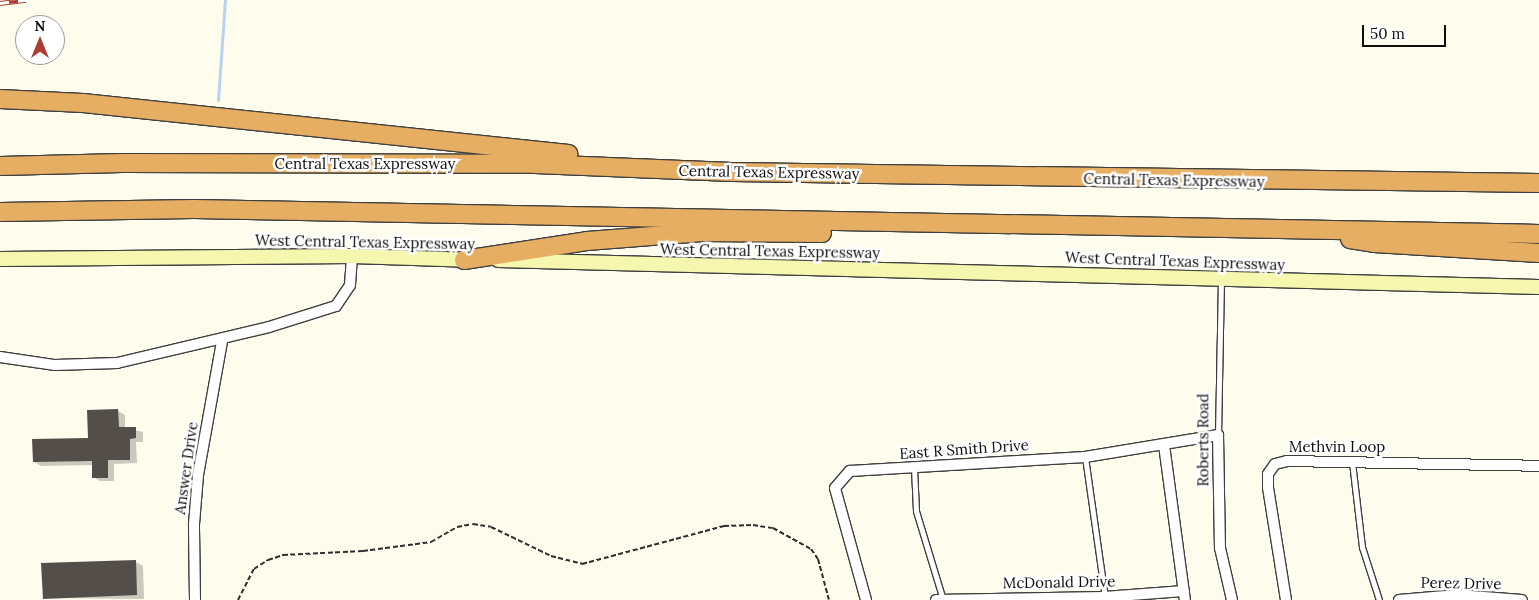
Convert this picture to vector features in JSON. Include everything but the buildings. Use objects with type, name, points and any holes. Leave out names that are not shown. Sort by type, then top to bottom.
[{"type":"highway","points":[[0,100],[83,103],[576,155],[671,162],[732,172]]},
{"type":"highway","name":"Central Texas Expressway","points":[[0,166],[535,164],[732,172],[1539,183]]},
{"type":"highway","points":[[0,212],[194,209],[1539,234]]},
{"type":"highway","points":[[464,260],[588,241],[703,232],[862,233],[928,223]]},
{"type":"highway","points":[[1306,230],[1374,244],[1539,253]]},
{"type":"main road","name":"West Central Texas Expressway","points":[[0,259],[352,256],[1539,287]]},
{"type":"street","points":[[0,357],[55,365],[96,365],[152,357],[222,341],[336,306],[350,285],[352,256]]},
{"type":"street","name":"Answer Drive","points":[[195,600],[194,524],[198,475],[222,341]]},
{"type":"street","name":"East R Smith Drive","points":[[866,600],[835,488],[850,471],[1085,457],[1218,435]]},
{"type":"street","name":"Roberts Road","points":[[1218,435],[1220,548],[1232,600]]},
{"type":"street","points":[[1164,445],[1177,519],[1184,596]]},
{"type":"street","name":"Methvin Loop","points":[[1286,600],[1268,474],[1275,464],[1287,461],[1539,466]]},
{"type":"street","name":"Perez Drive","points":[[1399,600],[1458,595],[1522,600]]},
{"type":"street","name":"McDonald Drive","points":[[941,599],[1184,596]]},
{"type":"lane","name":"Roberts Road","points":[[1218,435],[1221,279]]},
{"type":"lane","points":[[1085,457],[1105,598]]},
{"type":"lane","points":[[1352,462],[1362,547],[1379,600]]},
{"type":"lane","points":[[914,468],[916,512],[941,599]]},
{"type":"path","points":[[238,600],[254,569],[268,560],[283,555],[362,551],[431,542],[457,527],[473,524],[492,527],[551,556],[582,564],[724,526],[753,525],[773,528],[811,549],[818,559],[828,600]]},
{"type":"waterway","points":[[218,100],[225,0]]},
{"type":"railway","points":[[0,3],[26,0]]}]
